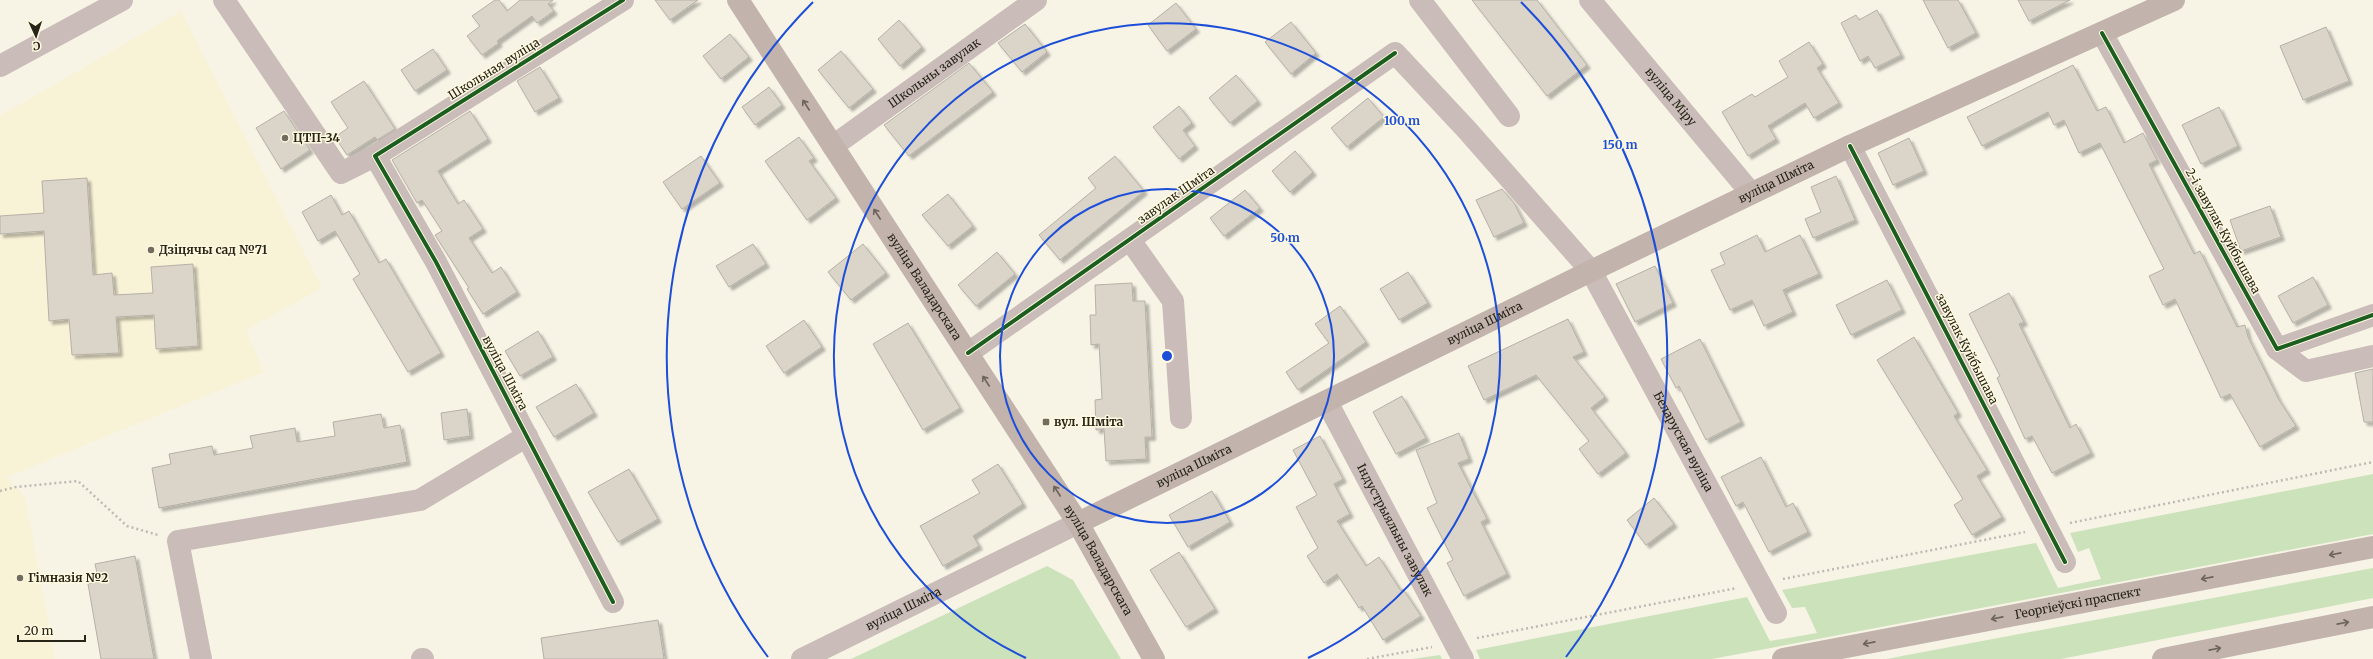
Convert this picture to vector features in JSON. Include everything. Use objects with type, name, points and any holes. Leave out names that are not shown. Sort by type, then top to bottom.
[{"type":"main road","name":"вуліца Валадарскага","points":[[738,0],[1078,523],[1154,659]]},
{"type":"main road","name":"вуліца Шміта","points":[[1078,523],[1751,193],[1850,146],[2174,0]]},
{"type":"main road","name":"Георгіеўскі праспект","points":[[1783,659],[2373,547]]},
{"type":"main road","points":[[2163,659],[2373,617]]},
{"type":"street","points":[[0,66],[122,0]]},
{"type":"street","name":"Школьная вуліца","points":[[224,0],[341,173],[375,156],[623,0]]},
{"type":"street","name":"Школьны завулак","points":[[833,146],[1036,0]]},
{"type":"street","points":[[1420,0],[1509,116]]},
{"type":"street","name":"вуліца Міру","points":[[1590,0],[1751,193]]},
{"type":"street","name":"2-і завулак Куйбышава","points":[[2102,33],[2277,349]]},
{"type":"street","name":"завулак Шміта","points":[[968,353],[1395,53]]},
{"type":"street","name":"Беларуская вуліца","points":[[1395,53],[1467,130],[1590,271],[1761,583],[1776,614]]},
{"type":"street","name":"завулак Куйбышава","points":[[1850,146],[2065,562]]},
{"type":"street","name":"вуліца Шміта","points":[[375,156],[436,262],[613,602]]},
{"type":"street","points":[[1130,240],[1173,301],[1181,418]]},
{"type":"street","points":[[2277,349],[2373,315]]},
{"type":"street","points":[[2277,349],[2306,371],[2373,356]]},
{"type":"street","name":"Індустрыяльны завулак","points":[[1327,402],[1458,651]]},
{"type":"street","points":[[201,659],[178,541],[420,500],[527,436]]},
{"type":"street","name":"вуліца Шміта","points":[[802,659],[1078,523]]},
{"type":"path","points":[[1367,659],[1458,651],[1761,583],[2048,528],[2373,462]]},
{"type":"path","points":[[0,491],[16,487],[78,481],[127,526],[178,541]]},
{"type":"shaded area","name":"Дзіцячы сад №71","points":[[181,11],[322,288],[246,330],[264,372],[7,477],[25,497],[55,659],[0,659],[0,116]]},
{"type":"green space","points":[[2373,474],[2373,534],[1712,659],[1480,659],[1476,650],[1747,597],[1770,641],[1817,633],[1805,607],[1792,608],[1782,590],[2036,543],[2058,588],[2101,579],[2089,548],[2078,552],[2070,533]]},
{"type":"green space","points":[[1047,566],[1073,580],[1121,659],[851,659]]},
{"type":"green space","points":[[2373,568],[2373,598],[2061,659],[1886,659]]},
{"type":"green space","points":[[1440,655],[1442,659],[1412,659]]},
{"type":"building","points":[[495,0],[499,0],[507,11],[520,0],[553,0],[548,4],[554,11],[537,23],[532,16],[497,41],[499,43],[482,55],[467,36],[480,26],[472,16]]},
{"type":"building","points":[[655,0],[698,0],[670,20]]},
{"type":"building","points":[[1472,0],[1537,0],[1587,65],[1547,96]]},
{"type":"building","points":[[1923,0],[1958,0],[1976,33],[1948,48]]},
{"type":"building","points":[[2018,0],[2070,0],[2029,21]]},
{"type":"building","points":[[1176,3],[1196,29],[1167,51],[1148,25]]},
{"type":"building","points":[[1877,10],[1901,55],[1875,68],[1868,56],[1860,61],[1841,23],[1856,15],[1859,20]]},
{"type":"building","points":[[899,20],[922,47],[900,66],[878,39]]},
{"type":"building","points":[[1291,22],[1316,53],[1291,74],[1265,42]]},
{"type":"building","points":[[1025,24],[1047,52],[1022,72],[998,43]]},
{"type":"building","points":[[2326,27],[2349,81],[2303,100],[2280,46]]},
{"type":"building","points":[[730,34],[749,57],[721,79],[703,56]]},
{"type":"building","points":[[1809,42],[1823,64],[1817,68],[1839,103],[1814,118],[1805,103],[1768,126],[1776,139],[1748,156],[1722,112],[1752,94],[1755,97],[1788,77],[1779,61]]},
{"type":"building","points":[[433,49],[447,70],[415,91],[401,70]]},
{"type":"building","points":[[841,51],[873,89],[849,108],[818,70]]},
{"type":"building","points":[[969,63],[993,92],[909,156],[884,125]]},
{"type":"building","points":[[2073,65],[2097,111],[2106,107],[2124,143],[2143,133],[2157,160],[2149,164],[2194,254],[2200,251],[2237,327],[2245,325],[2248,337],[2279,400],[2296,426],[2260,447],[2230,394],[2221,398],[2175,299],[2163,305],[2149,276],[2164,269],[2100,143],[2079,153],[2064,120],[2054,125],[2048,112],[1982,146],[1967,117]]},
{"type":"building","points":[[540,67],[559,98],[535,112],[517,81]]},
{"type":"building","points":[[1236,75],[1258,101],[1230,123],[1209,98]]},
{"type":"building","points":[[364,81],[395,129],[377,140],[375,137],[347,155],[335,137],[348,128],[331,102]]},
{"type":"building","points":[[769,87],[782,105],[755,125],[742,107]]},
{"type":"building","points":[[1368,98],[1384,117],[1347,147],[1331,128]]},
{"type":"building","points":[[1179,106],[1192,123],[1183,130],[1195,146],[1179,159],[1153,127]]},
{"type":"building","points":[[2219,107],[2238,146],[2201,164],[2182,125]]},
{"type":"building","name":"ЦТП-34","points":[[284,111],[310,150],[281,169],[256,128]]},
{"type":"building","points":[[470,111],[488,139],[438,171],[458,204],[464,200],[483,229],[469,238],[492,273],[501,267],[517,292],[483,314],[467,289],[469,288],[435,235],[442,231],[422,200],[417,203],[392,160]]},
{"type":"building","points":[[799,137],[814,158],[809,161],[836,198],[807,220],[765,161]]},
{"type":"building","points":[[1909,138],[1924,171],[1893,185],[1878,153]]},
{"type":"building","points":[[1295,151],[1313,172],[1290,192],[1272,171]]},
{"type":"building","points":[[701,156],[720,183],[682,209],[663,182]]},
{"type":"building","points":[[1115,156],[1144,191],[1060,260],[1039,235],[1096,188],[1088,178]]},
{"type":"building","points":[[1836,176],[1855,220],[1813,238],[1805,219],[1821,212],[1811,187]]},
{"type":"building","points":[[87,178],[93,275],[112,273],[114,295],[153,293],[151,267],[193,264],[198,346],[156,349],[154,315],[116,317],[119,353],[72,355],[69,319],[49,321],[44,231],[0,234],[0,216],[44,213],[42,181]]},
{"type":"building","points":[[1502,189],[1514,203],[1524,223],[1494,237],[1476,200]]},
{"type":"building","points":[[1245,190],[1260,208],[1224,236],[1210,218]]},
{"type":"building","points":[[948,194],[973,226],[948,246],[922,215]]},
{"type":"building","points":[[331,195],[342,215],[349,211],[379,263],[386,259],[441,353],[408,372],[353,279],[360,274],[335,231],[318,241],[302,212]]},
{"type":"building","points":[[2270,206],[2281,237],[2241,251],[2230,220]]},
{"type":"building","points":[[1757,235],[1765,252],[1800,235],[1819,274],[1783,290],[1793,312],[1764,326],[1752,300],[1730,310],[1711,270],[1725,264],[1720,253]]},
{"type":"building","points":[[753,244],[766,264],[729,287],[716,266]]},
{"type":"building","points":[[863,244],[886,273],[851,300],[828,272]]},
{"type":"building","points":[[997,252],[1015,274],[976,306],[958,285]]},
{"type":"building","points":[[1655,266],[1673,303],[1635,322],[1616,284]]},
{"type":"building","points":[[1408,272],[1428,303],[1399,320],[1380,289]]},
{"type":"building","points":[[2313,277],[2328,305],[2293,323],[2278,296]]},
{"type":"building","points":[[1887,280],[1902,310],[1851,335],[1836,305]]},
{"type":"building","points":[[1132,283],[1133,301],[1145,301],[1152,437],[1145,437],[1146,459],[1106,461],[1104,429],[1096,430],[1095,400],[1102,399],[1099,344],[1091,345],[1090,315],[1096,315],[1095,285]]},
{"type":"building","points":[[2009,293],[2024,322],[2019,324],[2070,428],[2076,424],[2091,453],[2052,473],[2032,436],[2025,439],[1997,378],[2000,376],[1969,314]]},
{"type":"building","points":[[1340,306],[1366,342],[1298,390],[1286,372],[1329,343],[1315,324]]},
{"type":"building","points":[[1568,319],[1584,352],[1573,357],[1605,397],[1591,408],[1626,453],[1598,474],[1579,449],[1589,441],[1536,375],[1484,400],[1468,366]]},
{"type":"building","points":[[804,320],[822,347],[784,373],[766,346]]},
{"type":"building","points":[[908,323],[960,408],[923,430],[873,344]]},
{"type":"building","points":[[538,331],[553,357],[520,376],[505,351]]},
{"type":"building","points":[[1914,337],[1958,413],[1954,416],[1987,470],[1977,476],[2002,517],[1972,535],[1954,505],[1963,499],[1877,360]]},
{"type":"building","points":[[1700,339],[1741,422],[1706,440],[1679,386],[1676,388],[1661,359]]},
{"type":"building","points":[[2373,369],[2373,422],[2364,422],[2355,373]]},
{"type":"building","points":[[576,384],[594,413],[554,437],[536,407]]},
{"type":"building","points":[[1402,396],[1426,438],[1396,454],[1373,412]]},
{"type":"building","points":[[467,409],[470,436],[444,440],[441,413]]},
{"type":"building","points":[[381,414],[384,428],[400,425],[407,462],[159,508],[152,468],[171,464],[169,454],[212,446],[214,455],[253,448],[250,436],[295,428],[297,442],[335,436],[333,422]]},
{"type":"building","points":[[1459,433],[1469,459],[1458,463],[1487,519],[1481,522],[1507,574],[1464,596],[1447,563],[1453,560],[1427,508],[1437,503],[1416,450]]},
{"type":"building","points":[[1320,436],[1343,479],[1334,484],[1350,514],[1337,521],[1366,566],[1379,557],[1401,591],[1403,589],[1421,616],[1383,640],[1362,606],[1359,608],[1337,574],[1324,583],[1307,556],[1318,548],[1296,507],[1317,495],[1293,450]]},
{"type":"building","points":[[1761,457],[1786,507],[1793,503],[1808,532],[1769,552],[1743,502],[1736,506],[1721,477]]},
{"type":"building","points":[[998,464],[1023,504],[973,536],[979,546],[943,566],[920,526],[980,493],[972,480]]},
{"type":"building","points":[[629,469],[658,519],[618,542],[588,492]]},
{"type":"building","points":[[1212,491],[1230,522],[1188,547],[1169,515]]},
{"type":"building","points":[[1654,498],[1674,524],[1646,545],[1627,520]]},
{"type":"building","points":[[1179,552],[1215,609],[1186,627],[1150,570]]},
{"type":"building","points":[[135,556],[154,659],[101,659],[88,584],[99,582],[95,564]]},
{"type":"building","points":[[658,620],[664,659],[544,659],[541,638]]},
{"type":"cycle path","points":[[613,602],[436,262],[375,156],[623,0]]},
{"type":"cycle path","points":[[2102,33],[2277,349],[2373,315]]},
{"type":"cycle path","points":[[968,353],[1395,53]]},
{"type":"cycle path","points":[[1850,146],[2065,562]]},
{"type":"place","name":"ЦТП-34","points":[[285,138]]},
{"type":"place","name":"Дзіцячы сад №71","points":[[151,250]]},
{"type":"place","name":"вул. Шміта","points":[[1046,422]]},
{"type":"place","name":"Гімназія №2","points":[[20,578]]}]
